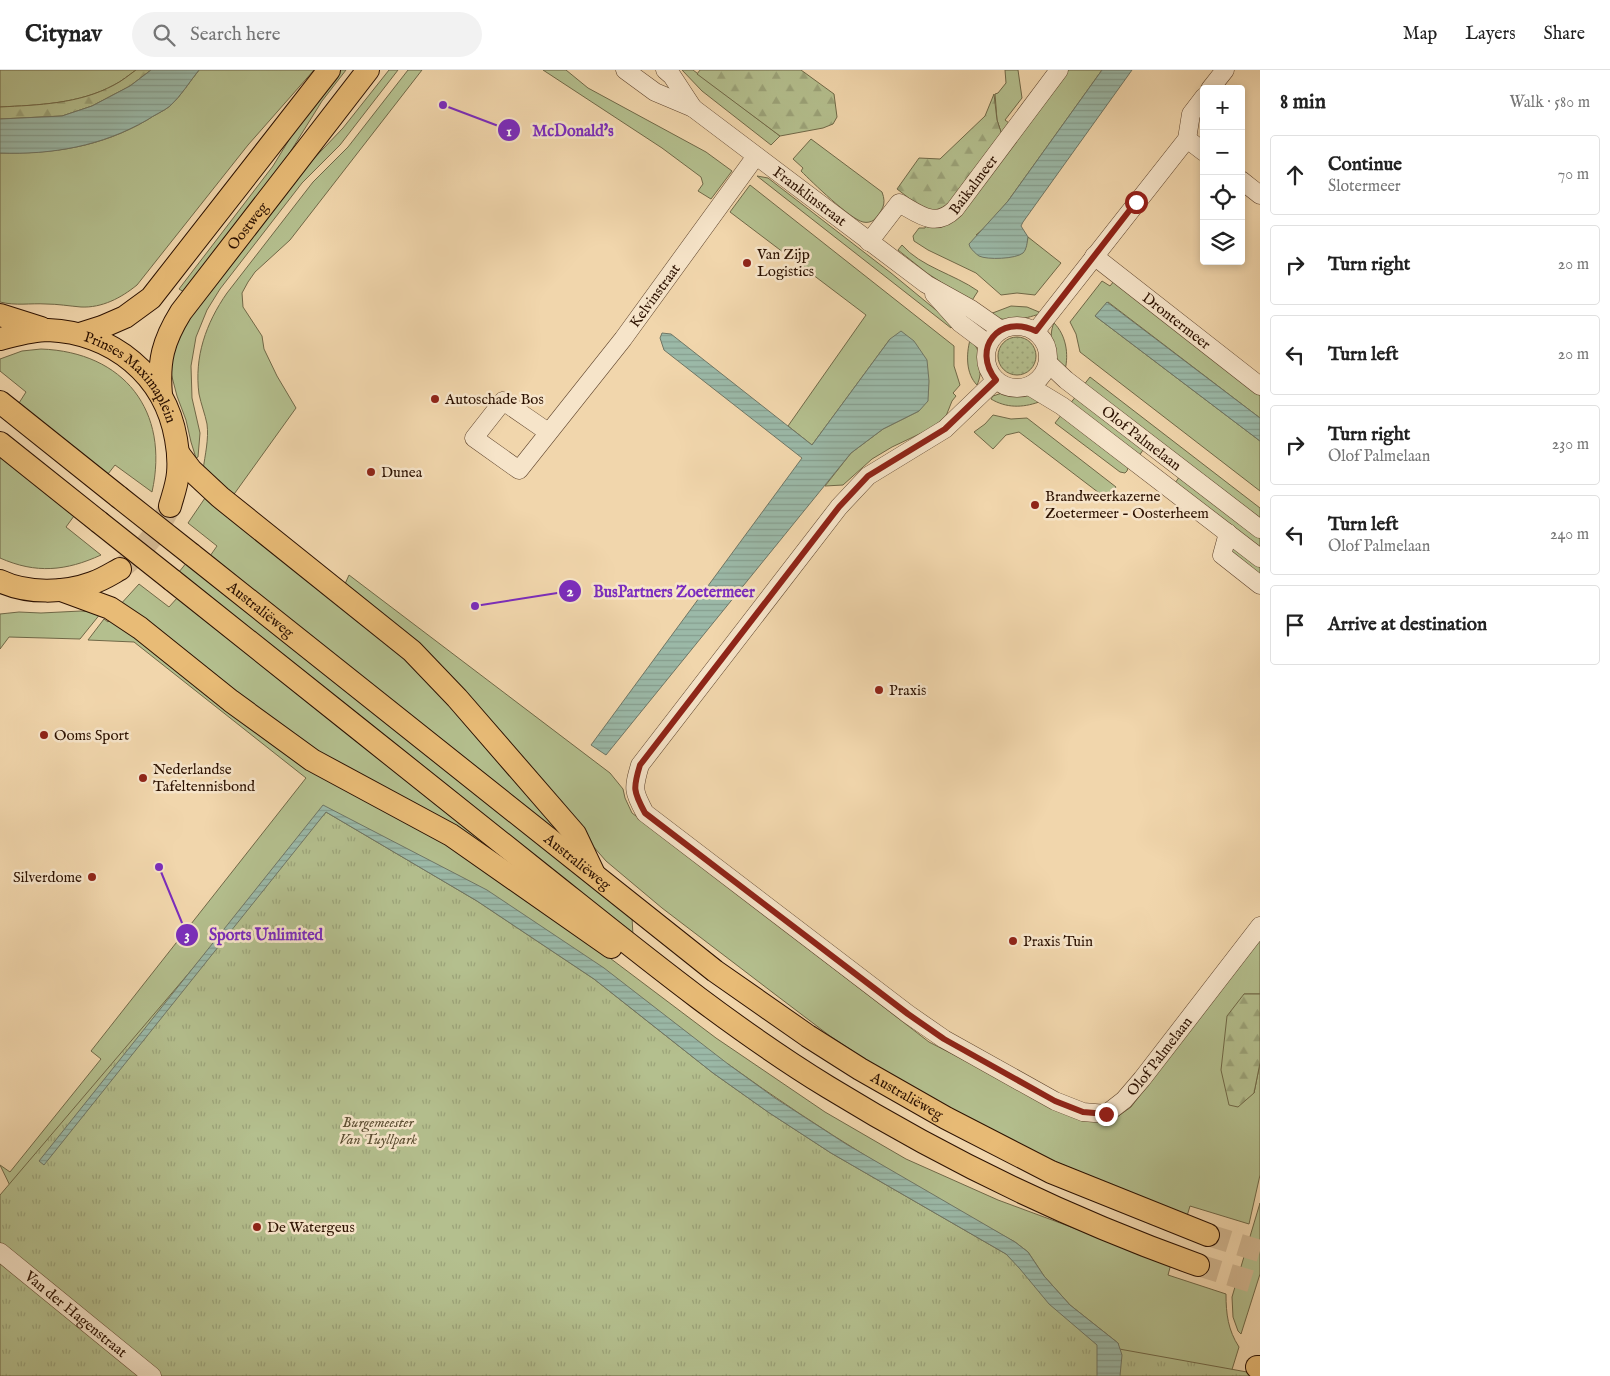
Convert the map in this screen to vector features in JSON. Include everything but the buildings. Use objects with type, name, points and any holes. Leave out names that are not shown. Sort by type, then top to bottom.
[{"type":"main road","name":"Oostweg","points":[[80,334],[125,317],[151,298],[330,70]]},
{"type":"main road","name":"Oostweg","points":[[161,395],[160,360],[170,329],[187,304],[368,70]]},
{"type":"main road","points":[[0,315],[47,330]]},
{"type":"main road","name":"Prinses Maximaplein","points":[[0,340],[22,333],[47,330],[80,334],[105,343],[127,357],[146,374],[161,395],[173,423],[178,454],[178,472],[170,506]]},
{"type":"main road","name":"Australiëweg","points":[[0,402],[596,877],[715,970],[808,1036],[869,1074],[946,1118],[1051,1172],[1208,1235]]},
{"type":"main road","points":[[0,443],[649,960],[731,1023],[825,1086],[958,1161],[1056,1209],[1198,1265]]},
{"type":"main road","points":[[178,454],[191,470],[220,497],[412,651],[457,698],[575,834],[596,877]]},
{"type":"main road","points":[[2,584],[33,590],[61,590],[92,583],[120,569]]},
{"type":"main road","points":[[61,590],[110,608],[140,628],[231,701],[312,760],[451,835],[609,946],[649,960]]},
{"type":"street","name":"Franklinstraat","points":[[625,70],[655,92],[693,108],[926,284],[971,310],[1000,330]]},
{"type":"street","name":"Franklinstraat","points":[[664,70],[672,76],[693,108]]},
{"type":"street","name":"Baikalmeer","points":[[869,242],[899,203],[930,220],[948,216],[1059,70]]},
{"type":"street","points":[[1213,85],[1225,70]]},
{"type":"street","points":[[1036,331],[1187,139],[1191,114],[1200,102]]},
{"type":"street","points":[[1187,139],[1200,149]]},
{"type":"street","name":"Kelvinstraat","points":[[548,432],[623,339],[756,156]]},
{"type":"street","points":[[1245,183],[1260,195]]},
{"type":"street","name":"Drontermeer","points":[[1094,256],[1260,386]]},
{"type":"street","name":"Franklinstraat","points":[[926,284],[960,323],[988,344]]},
{"type":"street","points":[[1018,325],[1036,331],[1047,345],[1048,363],[1038,381],[1029,386],[1017,388],[1006,386],[996,380],[990,373],[986,363],[988,344],[993,336],[1009,326],[1018,325]]},
{"type":"street","name":"Olof Palmelaan","points":[[1048,363],[1066,380],[1260,529]]},
{"type":"street","name":"Olof Palmelaan","points":[[996,380],[945,429],[868,476],[839,507],[640,765],[634,784],[636,797],[645,813],[915,1019],[944,1039],[1055,1101],[1083,1112],[1106,1114],[1124,1100],[1142,1080],[1260,926]]},
{"type":"street","name":"Olof Palmelaan","points":[[1029,386],[1062,406],[1260,558]]},
{"type":"street","points":[[1228,533],[1222,555],[1260,585]]},
{"type":"street","name":"Van der Hagenstraat","points":[[0,1252],[152,1376]]},
{"type":"green space","points":[[0,70],[136,70],[114,85],[73,100],[0,107]]},
{"type":"green space","points":[[136,70],[151,70],[130,86],[92,106],[62,116],[0,119],[0,107],[73,100],[114,85]]},
{"type":"green space","points":[[199,70],[314,70],[248,145],[137,285],[131,290],[104,304],[89,307],[0,302],[0,153],[58,150],[94,143],[112,137],[165,110],[182,93]]},
{"type":"green space","points":[[337,70],[346,70],[322,101],[279,170],[184,292],[179,289],[273,166],[300,122]]},
{"type":"green space","points":[[389,70],[398,70],[340,145],[302,183],[220,289],[207,310],[196,337],[191,366],[192,398],[200,433],[198,457],[196,458],[171,373],[171,364],[181,328],[302,171],[343,128]]},
{"type":"green space","points":[[408,70],[422,70],[290,240],[255,272],[242,293],[243,307],[262,336],[264,349],[296,408],[232,497],[203,470],[207,430],[199,394],[198,367],[203,341],[208,328],[227,293],[313,182],[348,147]]},
{"type":"green space","points":[[543,70],[566,70],[588,88],[706,152],[732,171],[711,199],[698,191],[703,184],[701,177],[662,148]]},
{"type":"green space","points":[[682,70],[693,70],[780,136],[771,145],[702,91]]},
{"type":"green space","points":[[700,70],[801,70],[834,94],[837,117],[833,124],[823,128],[780,136],[697,74]]},
{"type":"green space","points":[[1005,70],[1018,70],[1022,98],[1005,120],[1013,126],[1003,138],[997,120],[995,94],[1006,83]]},
{"type":"green space","points":[[1067,70],[1102,70],[1008,201],[990,223],[976,235],[1025,250],[1028,237],[1061,263],[1035,295],[1017,293],[1001,295],[976,273],[928,250],[914,241],[913,236],[919,228],[925,228]]},
{"type":"green space","points":[[994,94],[997,120],[1003,138],[940,214],[918,205],[897,189],[919,158],[940,159],[985,116]]},
{"type":"green space","points":[[811,139],[882,192],[883,207],[874,220],[863,222],[849,214],[831,200],[801,171],[803,168],[793,159]]},
{"type":"green space","points":[[757,176],[768,178],[891,273],[953,324],[951,328]]},
{"type":"green space","points":[[750,185],[954,346],[954,366],[960,385],[953,393],[956,396],[946,416],[932,428],[872,459],[843,485],[825,486],[851,453],[883,429],[919,411],[890,339],[812,445],[788,426],[866,315],[730,212]]},
{"type":"green space","points":[[902,245],[928,265],[978,291],[971,302],[927,273],[898,250]]},
{"type":"green space","points":[[1102,281],[1110,286],[1114,281],[1260,394],[1260,418],[1108,302],[1095,316],[1260,441],[1260,491],[1080,352],[1076,334],[1070,322]]},
{"type":"green space","points":[[1011,306],[1027,307],[1039,312],[1039,314],[1027,318],[1008,320],[990,314]]},
{"type":"green space","points":[[1054,323],[1066,345],[1067,358],[1065,370],[1053,348],[1051,335]]},
{"type":"green space","points":[[1017,337],[1024,338],[1030,343],[1035,349],[1035,363],[1030,369],[1024,374],[1017,375],[1010,374],[1004,369],[999,363],[998,356],[999,349],[1004,343],[1010,338]]},
{"type":"green space","points":[[970,340],[977,349],[980,361],[981,368],[977,385],[973,381],[968,364]]},
{"type":"green space","points":[[41,349],[70,353],[96,361],[117,374],[134,391],[147,412],[154,436],[156,463],[152,492],[115,465],[108,474],[19,403],[26,392],[0,371],[0,359],[22,351]]},
{"type":"green space","points":[[1090,377],[1260,508],[1260,523],[1083,386]]},
{"type":"green space","points":[[1002,393],[1036,395],[1039,402],[1014,406],[1002,404],[991,399],[993,396]]},
{"type":"green space","points":[[1077,395],[1143,450],[1139,456],[1069,405]]},
{"type":"green space","points":[[1062,414],[1129,465],[1127,471],[1125,473],[1120,472],[1055,423]]},
{"type":"green space","points":[[993,415],[1011,419],[1027,418],[1116,487],[1107,499],[1019,432],[1006,435],[993,449],[974,432]]},
{"type":"green space","points":[[0,454],[74,516],[66,527],[101,555],[76,564],[51,568],[26,567],[0,558]]},
{"type":"green space","points":[[1180,476],[1260,534],[1260,552],[1175,483]]},
{"type":"green space","points":[[205,498],[430,679],[569,842],[210,556],[217,546],[188,523]]},
{"type":"green space","points":[[1229,543],[1260,565],[1260,578],[1232,552]]},
{"type":"green space","points":[[187,562],[632,917],[633,936],[179,572]]},
{"type":"green space","points":[[349,575],[610,773],[623,789],[632,813],[929,1042],[1084,1120],[1110,1122],[1131,1107],[1260,938],[1260,994],[1244,994],[1254,1093],[1260,1063],[1260,1175],[1249,1224],[1190,1206],[1187,1216],[1042,1156],[892,1077],[830,1036],[662,908],[606,861],[566,815],[345,584]]},
{"type":"green space","points":[[139,584],[169,607],[178,597],[510,861],[324,761],[119,606]]},
{"type":"green space","points":[[81,611],[101,613],[80,639],[9,637],[0,649],[0,614]]},
{"type":"green space","points":[[113,617],[521,891],[716,1038],[825,1112],[906,1159],[998,1200],[1171,1264],[1168,1275],[1226,1294],[1228,1322],[1239,1347],[1230,1376],[1120,1376],[1118,1343],[1070,1305],[1044,1276],[1028,1252],[1015,1242],[941,1201],[833,1135],[728,1064],[15,1196],[0,1165],[10,1172],[101,1059],[91,1051],[306,778],[134,642],[88,640],[104,619],[108,622]]},
{"type":"green space","name":"Burgemeester Van Tuyllpark","points":[[326,812],[477,901],[594,979],[713,1073],[831,1153],[1006,1254],[1097,1345],[1247,1372],[1257,1376],[0,1376],[0,1195]]},
{"type":"green space","points":[[1244,994],[1260,994],[1260,1063],[1254,1093],[1238,1107],[1229,1105],[1221,1070],[1227,1016]]},
{"type":"green space","points":[[1260,1203],[1260,1274],[1241,1334],[1233,1317],[1232,1297]]},
{"type":"shaded area","points":[[151,70],[199,70],[170,106],[130,129],[76,147],[39,152],[0,153],[0,119],[62,116],[92,106],[130,86]]},
{"type":"shaded area","points":[[1102,70],[1132,70],[1023,222],[1021,226],[1028,237],[1023,253],[1008,258],[979,256],[969,244],[1008,201]]},
{"type":"shaded area","points":[[1107,302],[1260,418],[1260,441],[1095,316]]},
{"type":"shaded area","points":[[901,331],[914,341],[927,360],[928,401],[919,411],[883,429],[851,453],[606,755],[591,745],[802,458],[664,350],[660,338],[662,333],[671,334],[812,445],[890,339]]},
{"type":"shaded area","points":[[323,805],[487,890],[604,968],[775,1098],[846,1144],[1015,1242],[1028,1252],[1044,1276],[1070,1305],[1118,1343],[1122,1355],[1120,1376],[1097,1376],[1097,1345],[1049,1304],[1006,1254],[831,1153],[713,1073],[594,979],[477,901],[326,812],[44,1165],[39,1161]]},
{"type":"tunnel","points":[[120,569],[137,555],[149,541],[160,526],[170,506]]},
{"type":"tunnel","points":[[1208,1235],[1260,1251]]},
{"type":"tunnel","points":[[1198,1265],[1260,1284]]},
{"type":"place","name":"McDonald's","points":[[443,105]]},
{"type":"place","name":"Van Zijp Logistics","points":[[747,263]]},
{"type":"place","name":"Autoschade Bos","points":[[435,399]]},
{"type":"place","name":"Dunea","points":[[371,472]]},
{"type":"place","name":"Brandweerkazerne Zoetermeer - Oosterheem","points":[[1035,505]]},
{"type":"place","name":"BusPartners Zoetermeer","points":[[475,606]]},
{"type":"place","name":"Praxis","points":[[879,690]]},
{"type":"place","name":"Ooms Sport","points":[[44,735]]},
{"type":"place","name":"Nederlandse Tafeltennisbond","points":[[143,778]]},
{"type":"place","name":"Sports Unlimited","points":[[159,867]]},
{"type":"place","name":"Silverdome","points":[[92,877]]},
{"type":"place","name":"Praxis Tuin","points":[[1013,941]]},
{"type":"place","name":"De Watergeus","points":[[257,1227]]},
{"type":"route","points":[[1106,1114],[1083,1112],[1055,1101],[944,1039],[908,1014],[645,813],[636,797],[634,784],[640,765],[839,507],[868,476],[945,429],[980,397],[996,380],[990,373],[986,363],[988,344],[993,336],[1009,326],[1018,325],[1036,331],[1136,202]]}]
